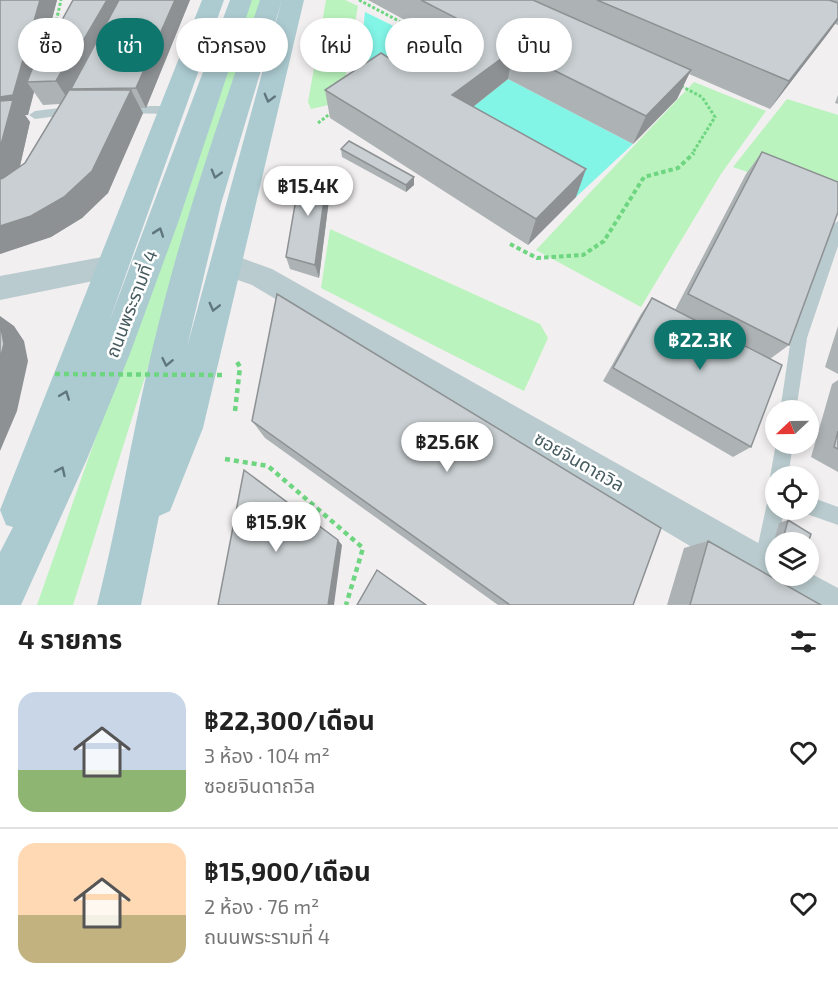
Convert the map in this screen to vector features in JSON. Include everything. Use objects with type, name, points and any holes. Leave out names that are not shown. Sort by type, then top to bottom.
[{"type":"main road","name":"ถนนพระรามที่ 4","points":[[0,600],[69,455],[114,352],[147,268],[213,0]]},
{"type":"main road","name":"ถนนพระรามที่ 4","points":[[0,568],[113,267],[240,0]]},
{"type":"main road","points":[[119,605],[133,551],[174,328],[233,118],[270,0]]},
{"type":"main road","points":[[133,551],[184,428],[293,0]]},
{"type":"street","name":"ซอยจินดาถวิล","points":[[225,264],[262,278],[765,569]]},
{"type":"street","points":[[0,288],[113,267]]},
{"type":"street","name":"ซอยจินดาถวิล","points":[[795,586],[828,605]]},
{"type":"lane","points":[[35,115],[86,110]]},
{"type":"lane","points":[[107,110],[185,115]]},
{"type":"lane","points":[[790,400],[799,338],[838,226]]},
{"type":"lane","points":[[819,509],[838,516]]},
{"type":"path","points":[[57,18],[61,0]]},
{"type":"path","points":[[359,0],[396,18]]},
{"type":"path","points":[[510,244],[537,258],[583,255],[604,241],[644,177],[678,168],[696,151],[715,117],[702,98],[673,82]]},
{"type":"path","points":[[318,123],[337,109]]},
{"type":"path","points":[[55,374],[226,375]]},
{"type":"path","points":[[225,459],[268,466],[363,548],[346,605]]},
{"type":"green space","points":[[249,0],[264,0],[258,18],[243,18]]},
{"type":"green space","points":[[326,0],[345,0],[358,6],[356,18],[323,18]]},
{"type":"green space","points":[[224,72],[241,72],[73,605],[37,605]]},
{"type":"green space","points":[[313,72],[346,72],[341,102],[311,109],[308,102]]},
{"type":"green space","points":[[694,82],[766,111],[721,174],[641,307],[536,250]]},
{"type":"green space","points":[[787,99],[838,115],[838,204],[733,167]]},
{"type":"green space","points":[[330,229],[540,324],[548,338],[524,391],[321,288]]},
{"type":"water","points":[[365,12],[385,22],[385,70],[357,89],[359,72],[373,72],[373,18],[364,18]]},
{"type":"water","points":[[508,79],[633,144],[576,197],[451,124]]},
{"type":"building","points":[[0,0],[40,0],[35,18],[18,18],[20,72],[13,95],[0,97]]},
{"type":"building","points":[[73,0],[107,0],[84,39],[84,18],[63,18]]},
{"type":"building","points":[[119,0],[175,0],[164,25],[164,18],[109,18]]},
{"type":"building","points":[[421,0],[533,0],[691,70],[646,116],[557,72],[572,72],[572,18],[496,18],[496,63],[484,71],[484,18],[456,18]]},
{"type":"building","points":[[597,0],[829,0],[838,3],[838,18],[789,81]]},
{"type":"building","points":[[96,43],[96,72],[143,72],[136,88],[71,89],[80,72],[84,72],[84,65]]},
{"type":"building","points":[[381,53],[385,56],[385,72],[483,72],[452,95],[586,169],[536,219],[325,90],[352,72],[373,72],[373,58]]},
{"type":"building","points":[[31,72],[61,72],[56,81],[27,82]]},
{"type":"building","points":[[69,90],[131,90],[92,171],[64,197],[31,216],[0,226],[0,179],[25,163]]},
{"type":"building","points":[[13,100],[0,148],[0,101]]},
{"type":"building","points":[[349,141],[414,177],[406,185],[341,149]]},
{"type":"building","points":[[762,152],[838,182],[838,212],[789,345],[688,294]]},
{"type":"building","points":[[301,170],[328,171],[315,265],[286,257]]},
{"type":"building","points":[[277,294],[661,528],[633,605],[510,605],[252,421]]},
{"type":"building","points":[[652,298],[782,365],[769,400],[765,400],[765,410],[751,447],[613,368]]},
{"type":"building","points":[[0,323],[4,344],[0,359]]},
{"type":"building","points":[[838,431],[838,449],[834,447]]},
{"type":"building","points":[[244,470],[338,540],[328,605],[218,605]]},
{"type":"building","points":[[788,520],[808,532],[785,532]]},
{"type":"building","points":[[708,541],[765,573],[765,586],[787,586],[821,605],[690,605]]},
{"type":"building","points":[[377,570],[426,605],[357,605]]}]
